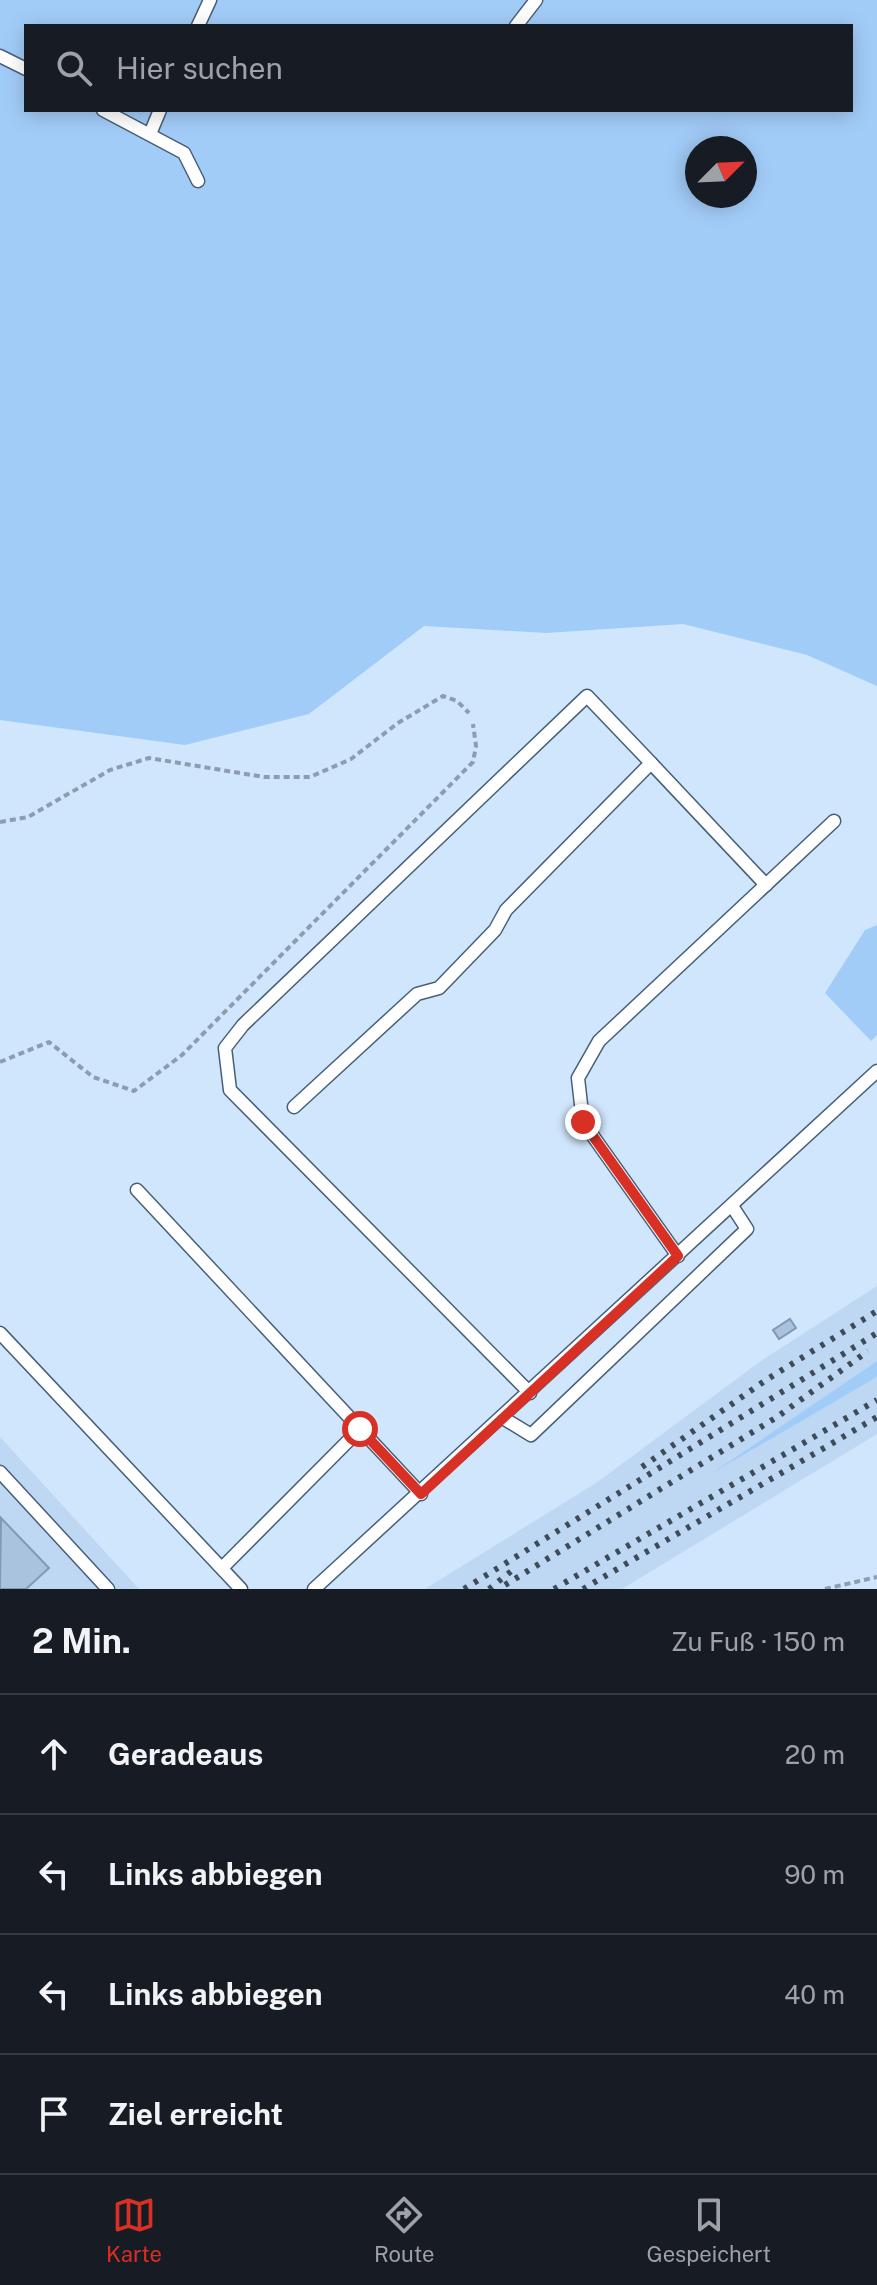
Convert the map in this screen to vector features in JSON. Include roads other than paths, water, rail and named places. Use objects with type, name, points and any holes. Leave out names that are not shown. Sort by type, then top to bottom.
[{"type":"lane","points":[[199,24],[210,0]]},
{"type":"lane","points":[[518,24],[536,0]]},
{"type":"lane","points":[[0,56],[24,68]]},
{"type":"lane","points":[[107,112],[184,153],[198,181]]},
{"type":"lane","points":[[150,134],[159,112]]},
{"type":"lane","points":[[530,1393],[230,1090],[225,1048],[243,1025],[587,696],[766,885]]},
{"type":"lane","points":[[294,1107],[417,994],[439,988],[495,930],[506,910],[651,763]]},
{"type":"lane","points":[[678,1256],[583,1122],[578,1078],[599,1041],[834,821]]},
{"type":"lane","points":[[314,1589],[421,1494],[877,1071]]},
{"type":"lane","points":[[137,1190],[421,1494]]},
{"type":"lane","points":[[503,1418],[531,1435],[747,1229],[732,1206]]},
{"type":"lane","points":[[0,1333],[241,1589]]},
{"type":"lane","points":[[222,1568],[360,1429]]},
{"type":"lane","points":[[0,1472],[108,1589]]},
{"type":"railway","points":[[642,1467],[766,1380],[877,1311]]},
{"type":"railway","points":[[464,1589],[877,1333]]},
{"type":"railway","points":[[505,1585],[777,1417],[868,1351]]},
{"type":"railway","points":[[554,1589],[877,1400]]},
{"type":"railway","points":[[583,1589],[877,1417]]},
{"type":"railway","points":[[489,1589],[514,1569]]}]
